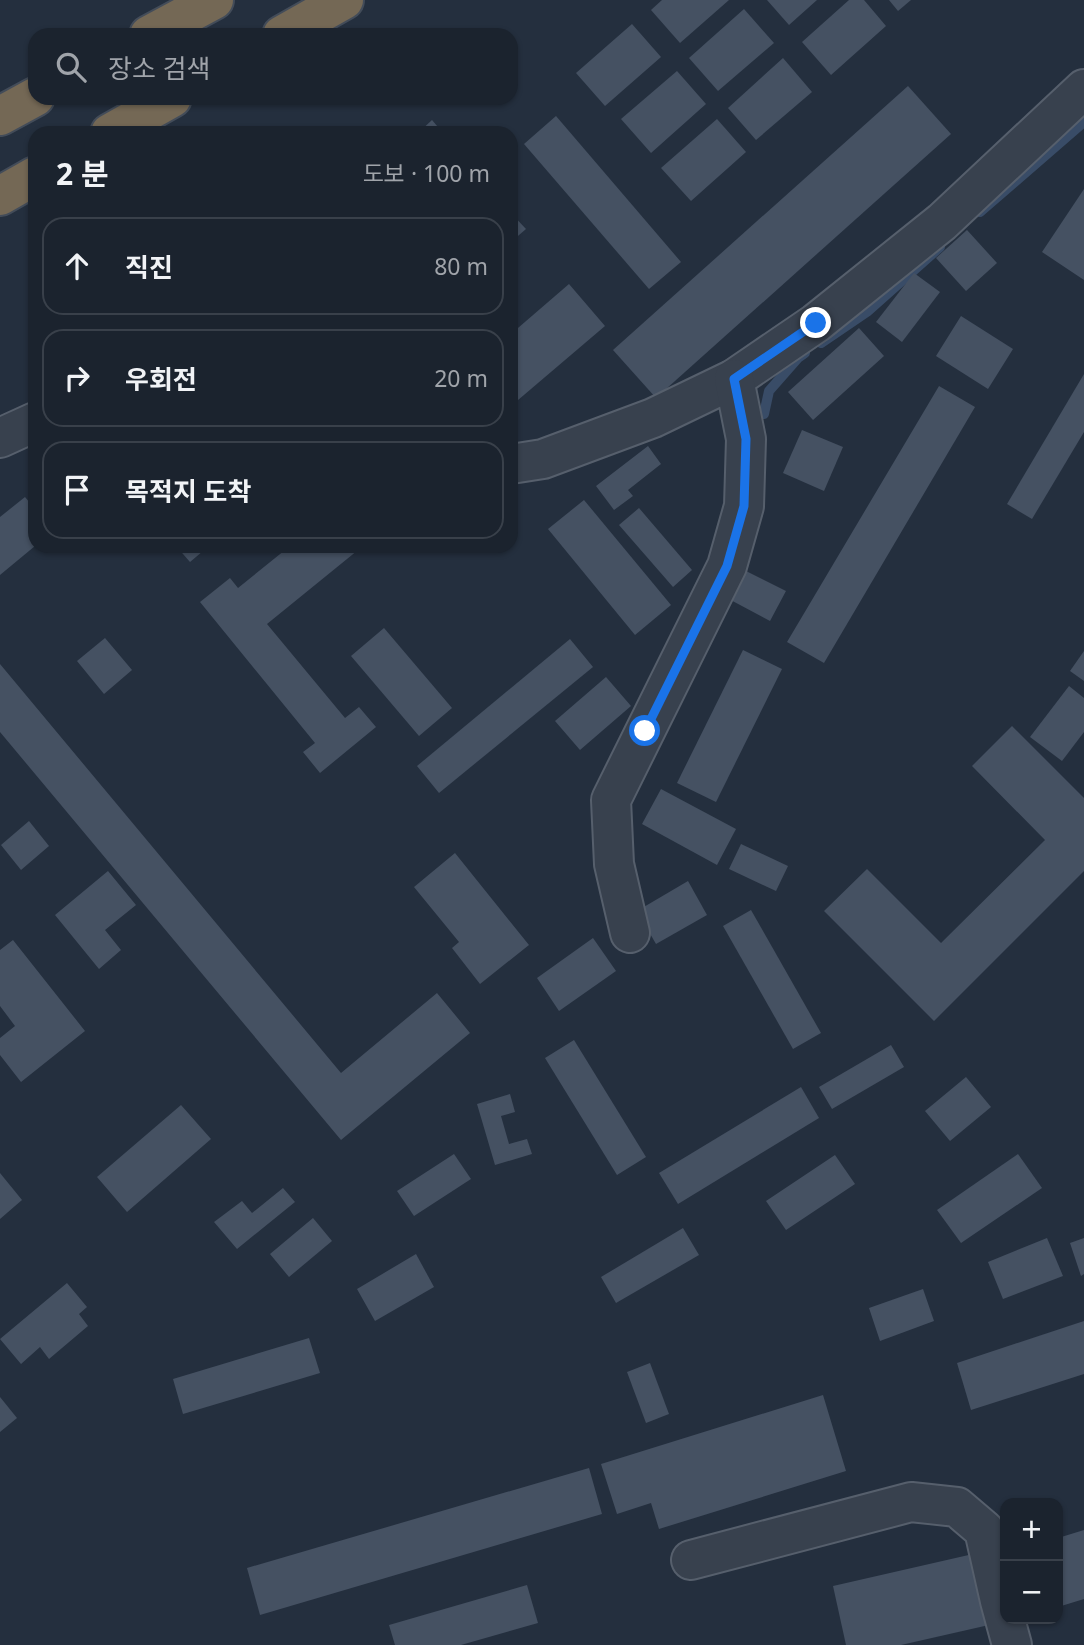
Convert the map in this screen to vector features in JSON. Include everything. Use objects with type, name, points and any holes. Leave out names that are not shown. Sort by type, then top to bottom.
[{"type":"highway","points":[[162,28],[214,0]]},
{"type":"highway","points":[[294,28],[344,0]]},
{"type":"highway","points":[[0,116],[28,101]]},
{"type":"highway","points":[[122,126],[160,105]]},
{"type":"highway","points":[[0,196],[28,180]]},
{"type":"street","points":[[518,463],[542,459],[653,418],[734,379],[816,323],[942,222],[1084,89]]},
{"type":"street","points":[[630,933],[614,864],[611,800],[727,566],[744,506],[746,439],[734,379]]},
{"type":"street","points":[[0,438],[28,425]]},
{"type":"street","points":[[691,1560],[911,1502],[957,1507],[984,1530],[1012,1645]]},
{"type":"building","points":[[662,0],[729,0],[680,43],[651,10]]},
{"type":"building","points":[[767,0],[817,0],[789,25]]},
{"type":"building","points":[[849,0],[864,0],[886,26],[831,75],[802,42]]},
{"type":"building","points":[[889,0],[911,0],[898,11]]},
{"type":"building","points":[[744,9],[774,43],[718,91],[689,58]]},
{"type":"building","points":[[632,24],[661,57],[605,106],[576,73]]},
{"type":"building","points":[[783,58],[812,92],[756,140],[728,108]]},
{"type":"building","points":[[677,71],[706,104],[651,153],[621,119]]},
{"type":"building","points":[[908,86],[951,134],[656,398],[613,350]]},
{"type":"building","points":[[556,116],[681,262],[649,289],[524,144]]},
{"type":"building","points":[[717,119],[746,152],[691,201],[661,168]]},
{"type":"building","points":[[432,120],[437,126],[426,126]]},
{"type":"building","points":[[1084,189],[1084,280],[1042,252]]},
{"type":"building","points":[[518,220],[526,229],[518,236]]},
{"type":"building","points":[[967,230],[997,263],[966,291],[936,258]]},
{"type":"building","points":[[914,273],[940,292],[902,342],[876,322]]},
{"type":"building","points":[[569,284],[605,326],[518,400],[518,328]]},
{"type":"building","points":[[961,316],[1013,349],[988,389],[936,356]]},
{"type":"building","points":[[859,328],[884,356],[813,420],[788,392]]},
{"type":"building","points":[[1084,374],[1084,432],[1032,519],[1007,504]]},
{"type":"building","points":[[939,386],[975,407],[824,663],[787,642]]},
{"type":"building","points":[[802,430],[843,447],[824,491],[783,473]]},
{"type":"building","points":[[648,446],[661,464],[628,490],[633,496],[614,510],[596,486]]},
{"type":"building","points":[[25,497],[28,501],[28,552],[0,575],[0,517]]},
{"type":"building","points":[[584,500],[671,605],[635,635],[548,529]]},
{"type":"building","points":[[639,508],[692,570],[673,587],[619,525]]},
{"type":"building","points":[[182,553],[201,553],[190,562]]},
{"type":"building","points":[[281,553],[354,553],[267,624],[345,718],[359,707],[376,727],[320,773],[303,752],[315,743],[200,602],[230,578],[238,588]]},
{"type":"building","points":[[740,568],[786,591],[770,621],[725,597]]},
{"type":"building","points":[[384,628],[452,708],[419,736],[351,656]]},
{"type":"building","points":[[105,638],[132,670],[104,694],[77,661]]},
{"type":"building","points":[[570,639],[593,667],[439,793],[417,766]]},
{"type":"building","points":[[743,650],[782,669],[716,802],[677,783]]},
{"type":"building","points":[[1084,651],[1084,681],[1070,671]]},
{"type":"building","points":[[0,664],[341,1073],[437,993],[470,1033],[341,1140],[0,732]]},
{"type":"building","points":[[606,677],[631,706],[580,750],[555,721]]},
{"type":"building","points":[[1069,686],[1084,698],[1084,732],[1062,761],[1030,737]]},
{"type":"building","points":[[1012,726],[1084,798],[1084,871],[934,1021],[824,911],[867,869],[941,943],[1045,840],[972,766]]},
{"type":"building","points":[[661,789],[736,829],[717,865],[642,824]]},
{"type":"building","points":[[29,821],[49,846],[21,870],[1,845]]},
{"type":"building","points":[[741,844],[788,866],[776,891],[729,869]]},
{"type":"building","points":[[455,853],[529,945],[480,984],[452,948],[459,942],[414,887]]},
{"type":"building","points":[[108,871],[136,905],[105,930],[121,950],[99,969],[55,915]]},
{"type":"building","points":[[688,881],[707,915],[656,944],[637,911]]},
{"type":"building","points":[[751,910],[821,1033],[793,1049],[723,926]]},
{"type":"building","points":[[593,938],[616,971],[559,1011],[537,978]]},
{"type":"building","points":[[13,940],[85,1031],[21,1082],[0,1055],[0,1038],[15,1026],[0,1006],[0,950]]},
{"type":"building","points":[[574,1040],[646,1157],[617,1175],[545,1058]]},
{"type":"building","points":[[891,1045],[904,1067],[832,1109],[819,1087]]},
{"type":"building","points":[[966,1077],[991,1107],[950,1141],[925,1111]]},
{"type":"building","points":[[801,1087],[819,1118],[678,1204],[659,1173]]},
{"type":"building","points":[[510,1094],[515,1112],[501,1116],[509,1144],[527,1139],[532,1154],[495,1165],[477,1104]]},
{"type":"building","points":[[181,1105],[211,1139],[127,1212],[97,1177]]},
{"type":"building","points":[[454,1154],[471,1179],[414,1216],[397,1191]]},
{"type":"building","points":[[1018,1154],[1042,1188],[961,1243],[937,1210]]},
{"type":"building","points":[[835,1155],[855,1184],[786,1230],[766,1201]]},
{"type":"building","points":[[0,1173],[22,1200],[0,1219]]},
{"type":"building","points":[[283,1188],[295,1202],[237,1249],[214,1222],[242,1201],[252,1213]]},
{"type":"building","points":[[313,1218],[332,1241],[289,1277],[270,1254]]},
{"type":"building","points":[[683,1228],[699,1255],[616,1303],[601,1277]]},
{"type":"building","points":[[1047,1238],[1063,1276],[1003,1299],[988,1262]]},
{"type":"building","points":[[1084,1238],[1084,1274],[1081,1276],[1070,1243]]},
{"type":"building","points":[[416,1254],[434,1287],[375,1321],[357,1289]]},
{"type":"building","points":[[67,1283],[87,1307],[79,1314],[88,1326],[49,1359],[40,1347],[21,1364],[0,1339]]},
{"type":"building","points":[[923,1289],[934,1321],[880,1341],[869,1308]]},
{"type":"building","points":[[1084,1321],[1084,1374],[971,1410],[957,1363]]},
{"type":"building","points":[[309,1338],[320,1373],[183,1414],[173,1379]]},
{"type":"building","points":[[650,1363],[669,1414],[646,1423],[627,1372]]},
{"type":"building","points":[[823,1395],[846,1471],[659,1529],[651,1503],[617,1514],[601,1464]]},
{"type":"building","points":[[0,1397],[17,1418],[0,1432]]},
{"type":"building","points":[[589,1468],[602,1514],[260,1615],[247,1568]]},
{"type":"building","points":[[1084,1530],[1084,1599],[1063,1605],[1063,1561],[1063,1536]]},
{"type":"building","points":[[973,1554],[989,1625],[901,1645],[846,1645],[833,1586]]},
{"type":"building","points":[[527,1585],[538,1623],[461,1645],[395,1645],[389,1625]]},
{"type":"waterway","points":[[980,212],[1084,122]]},
{"type":"waterway","points":[[821,343],[868,311],[940,247]]},
{"type":"waterway","points":[[764,414],[769,391],[805,353]]},
{"type":"route","points":[[645,731],[727,566],[744,506],[746,439],[734,379],[816,323]]}]
